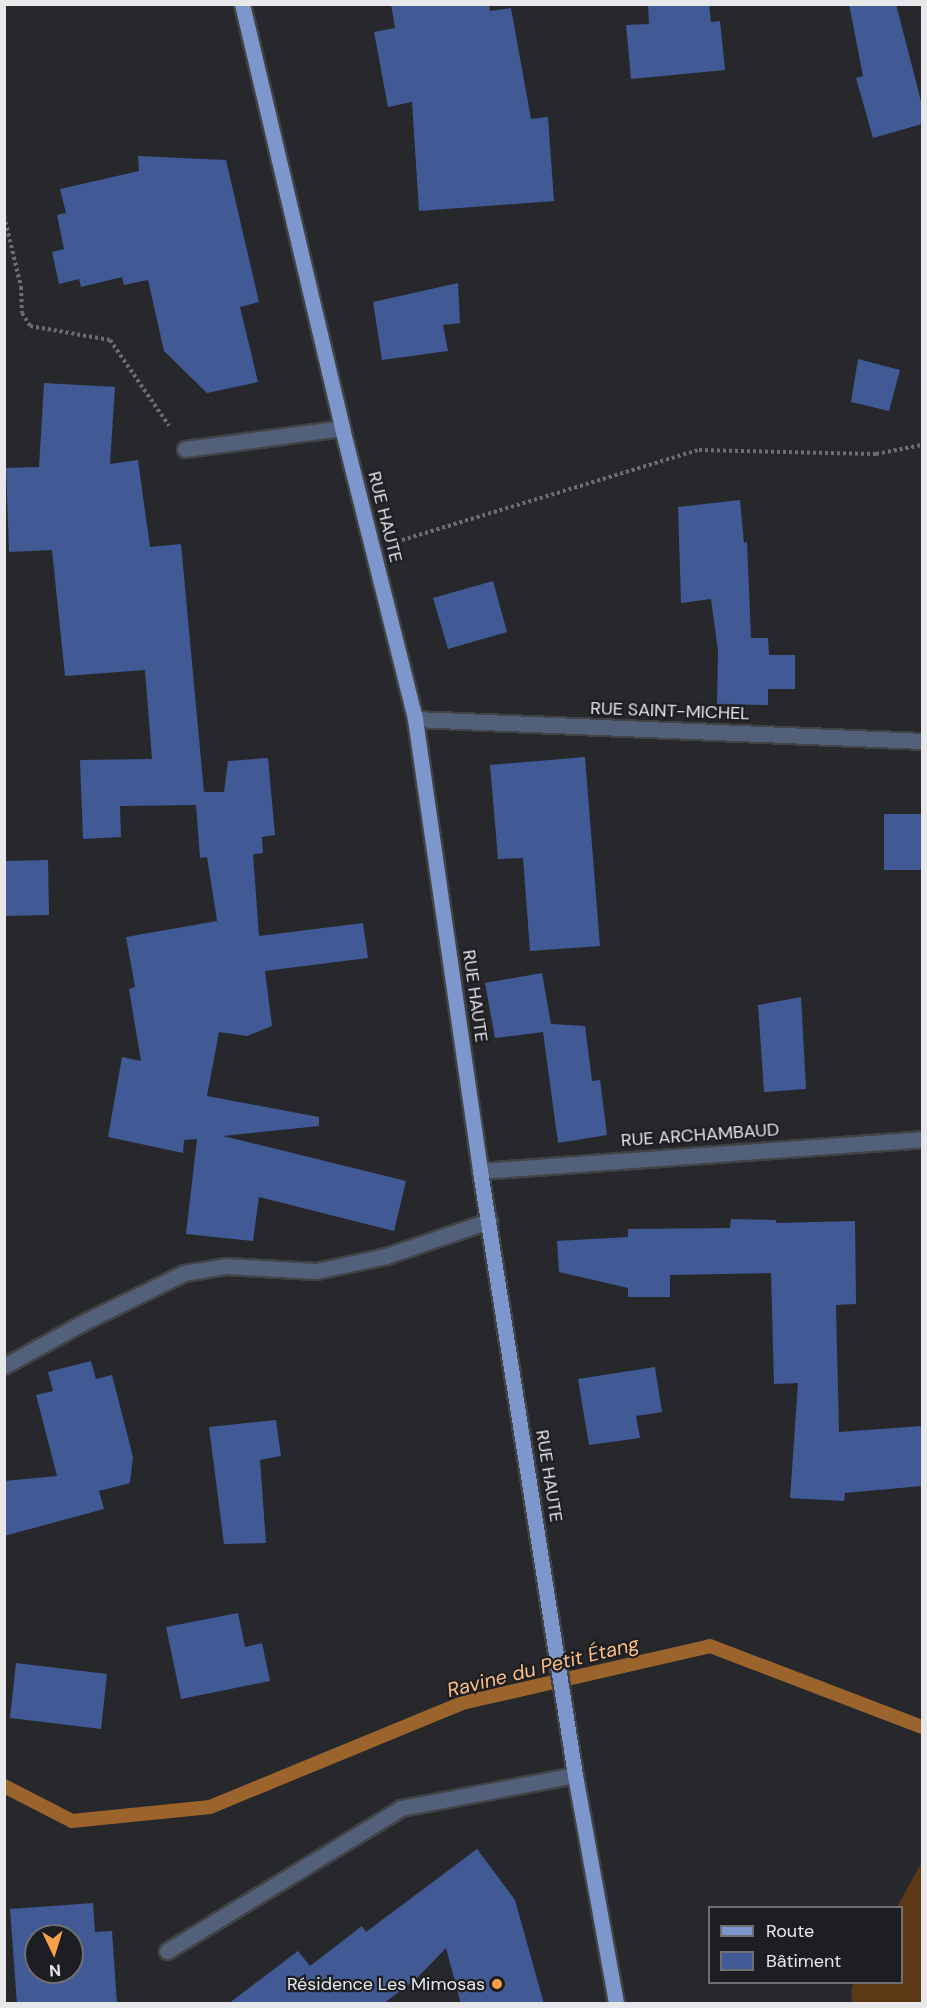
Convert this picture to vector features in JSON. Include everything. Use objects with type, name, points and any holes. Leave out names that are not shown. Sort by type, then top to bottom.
[{"type":"main road","name":"RUE HAUTE","points":[[242,4],[342,428],[415,719],[480,1171],[544,1566],[569,1738],[616,2004]]},
{"type":"street","points":[[185,449],[342,428]]},
{"type":"street","name":"RUE SAINT-MICHEL","points":[[415,719],[922,741]]},
{"type":"street","name":"RUE ARCHAMBAUD","points":[[480,1171],[922,1139]]},
{"type":"street","points":[[4,1366],[86,1321],[184,1274],[226,1266],[316,1271],[387,1256],[489,1221]]},
{"type":"street","points":[[167,1951],[401,1808],[575,1774]]},
{"type":"path","points":[[4,216],[21,287],[22,313],[30,326],[110,340],[185,449]]},
{"type":"path","points":[[373,549],[699,450],[876,454],[922,445]]},
{"type":"shaded area","points":[[922,1862],[922,2003],[852,2003],[851,1989],[854,1984],[903,1984],[903,1906],[898,1906]]},
{"type":"building","points":[[391,4],[489,4],[490,11],[511,8],[531,119],[548,117],[554,201],[419,211],[412,102],[388,107],[374,32],[395,28]]},
{"type":"building","points":[[648,4],[709,4],[711,22],[720,21],[725,70],[631,79],[626,25],[649,24]]},
{"type":"building","points":[[849,4],[896,4],[922,105],[922,124],[873,138],[856,78],[863,76]]},
{"type":"building","points":[[138,156],[226,160],[259,302],[240,307],[258,382],[207,393],[164,351],[148,280],[124,285],[122,277],[81,287],[79,279],[59,284],[52,252],[64,249],[57,215],[66,213],[60,189],[139,171]]},
{"type":"building","points":[[458,283],[460,323],[443,325],[448,351],[382,360],[373,302]]},
{"type":"building","points":[[858,359],[900,370],[889,411],[851,402]]},
{"type":"building","points":[[44,383],[115,387],[110,464],[138,460],[150,547],[181,544],[204,792],[224,792],[228,761],[268,758],[275,835],[262,837],[263,853],[253,854],[259,936],[363,923],[368,958],[265,971],[272,1026],[247,1036],[219,1032],[207,1096],[319,1117],[319,1126],[223,1136],[406,1181],[394,1231],[259,1197],[253,1241],[186,1234],[197,1139],[184,1140],[183,1153],[108,1137],[122,1057],[141,1061],[129,989],[135,987],[126,937],[217,921],[207,857],[200,858],[196,805],[120,806],[121,837],[83,839],[80,760],[152,759],[145,670],[65,676],[52,550],[9,552],[6,468],[39,467]]},
{"type":"building","points":[[740,500],[744,543],[747,542],[751,638],[768,638],[769,655],[795,655],[795,689],[768,689],[768,705],[717,704],[718,651],[711,599],[681,603],[678,507]]},
{"type":"building","points":[[493,581],[507,632],[448,649],[433,598]]},
{"type":"building","points":[[585,757],[600,946],[530,951],[523,858],[498,859],[490,765]]},
{"type":"building","points":[[884,814],[922,814],[922,870],[884,870]]},
{"type":"building","points":[[48,860],[49,915],[4,916],[4,861]]},
{"type":"building","points":[[542,973],[551,1024],[585,1026],[592,1081],[600,1080],[607,1135],[558,1143],[543,1032],[495,1038],[485,983]]},
{"type":"building","points":[[801,997],[806,1089],[764,1092],[758,1005]]},
{"type":"building","points":[[731,1219],[776,1220],[776,1223],[855,1221],[856,1304],[836,1305],[839,1432],[922,1426],[922,1486],[845,1493],[844,1501],[790,1498],[798,1383],[774,1384],[771,1273],[670,1275],[670,1297],[628,1297],[628,1288],[559,1272],[557,1241],[628,1237],[628,1229],[730,1228]]},
{"type":"building","points":[[91,1361],[96,1379],[112,1375],[133,1457],[130,1483],[99,1491],[104,1509],[4,1536],[4,1481],[57,1476],[36,1395],[53,1391],[48,1372]]},
{"type":"building","points":[[655,1367],[662,1412],[636,1416],[640,1438],[589,1445],[578,1379]]},
{"type":"building","points":[[276,1420],[281,1456],[260,1460],[266,1543],[224,1544],[209,1427]]},
{"type":"building","points":[[238,1613],[245,1647],[262,1643],[270,1681],[181,1699],[166,1627]]},
{"type":"building","points":[[16,1663],[107,1674],[101,1729],[10,1718]]},
{"type":"building","points":[[477,1849],[515,1900],[544,2004],[461,2004],[446,1948],[416,1979],[383,2004],[228,2004],[298,1951],[310,1966],[362,1926],[366,1932]]},
{"type":"building","points":[[93,1903],[95,1932],[112,1931],[117,2004],[17,2004],[10,1909]]},
{"type":"waterway","name":"Ravine du Petit Étang","points":[[4,1786],[72,1821],[210,1807],[462,1703],[710,1646],[922,1727]]},
{"type":"place","name":"Résidence Les Mimosas","points":[[497,1984]]}]
